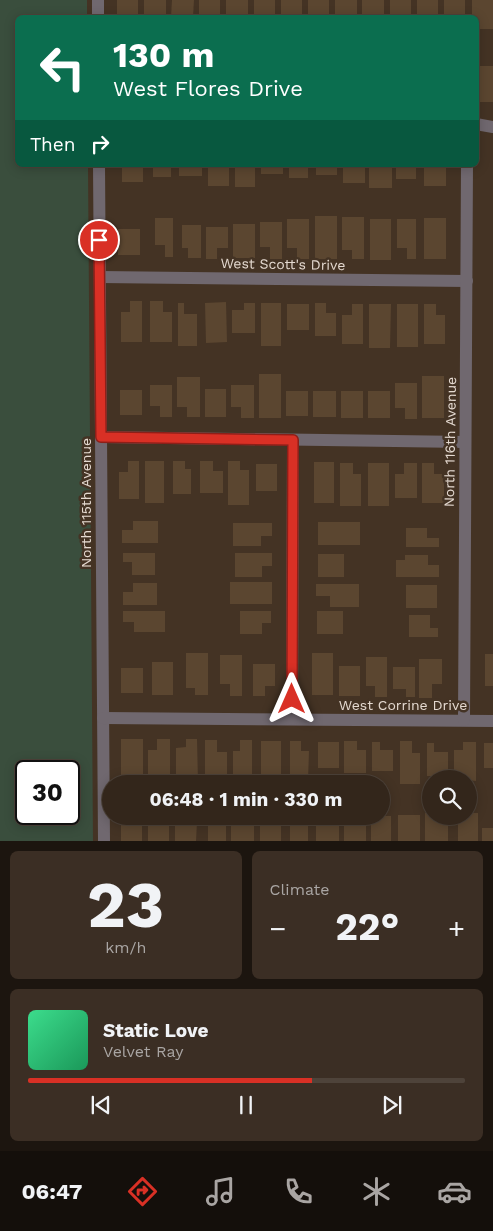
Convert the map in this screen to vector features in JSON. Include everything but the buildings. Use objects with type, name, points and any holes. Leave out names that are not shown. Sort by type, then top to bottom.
[{"type":"street","points":[[98,0],[98,15]]},
{"type":"street","points":[[479,125],[493,127]]},
{"type":"street","name":"North 115th Avenue","points":[[99,167],[104,841]]},
{"type":"street","name":"North 116th Avenue","points":[[464,720],[467,167]]},
{"type":"street","name":"West Scott's Drive","points":[[100,277],[467,281]]},
{"type":"street","points":[[101,437],[465,442]]},
{"type":"street","points":[[292,719],[293,440]]},
{"type":"street","name":"West Corrine Drive","points":[[103,718],[493,721]]},
{"type":"green space","points":[[0,0],[87,0],[87,15],[15,15],[15,167],[88,167],[93,841],[0,841]]},
{"type":"route","points":[[99,240],[101,437],[293,440],[292,699]]}]
